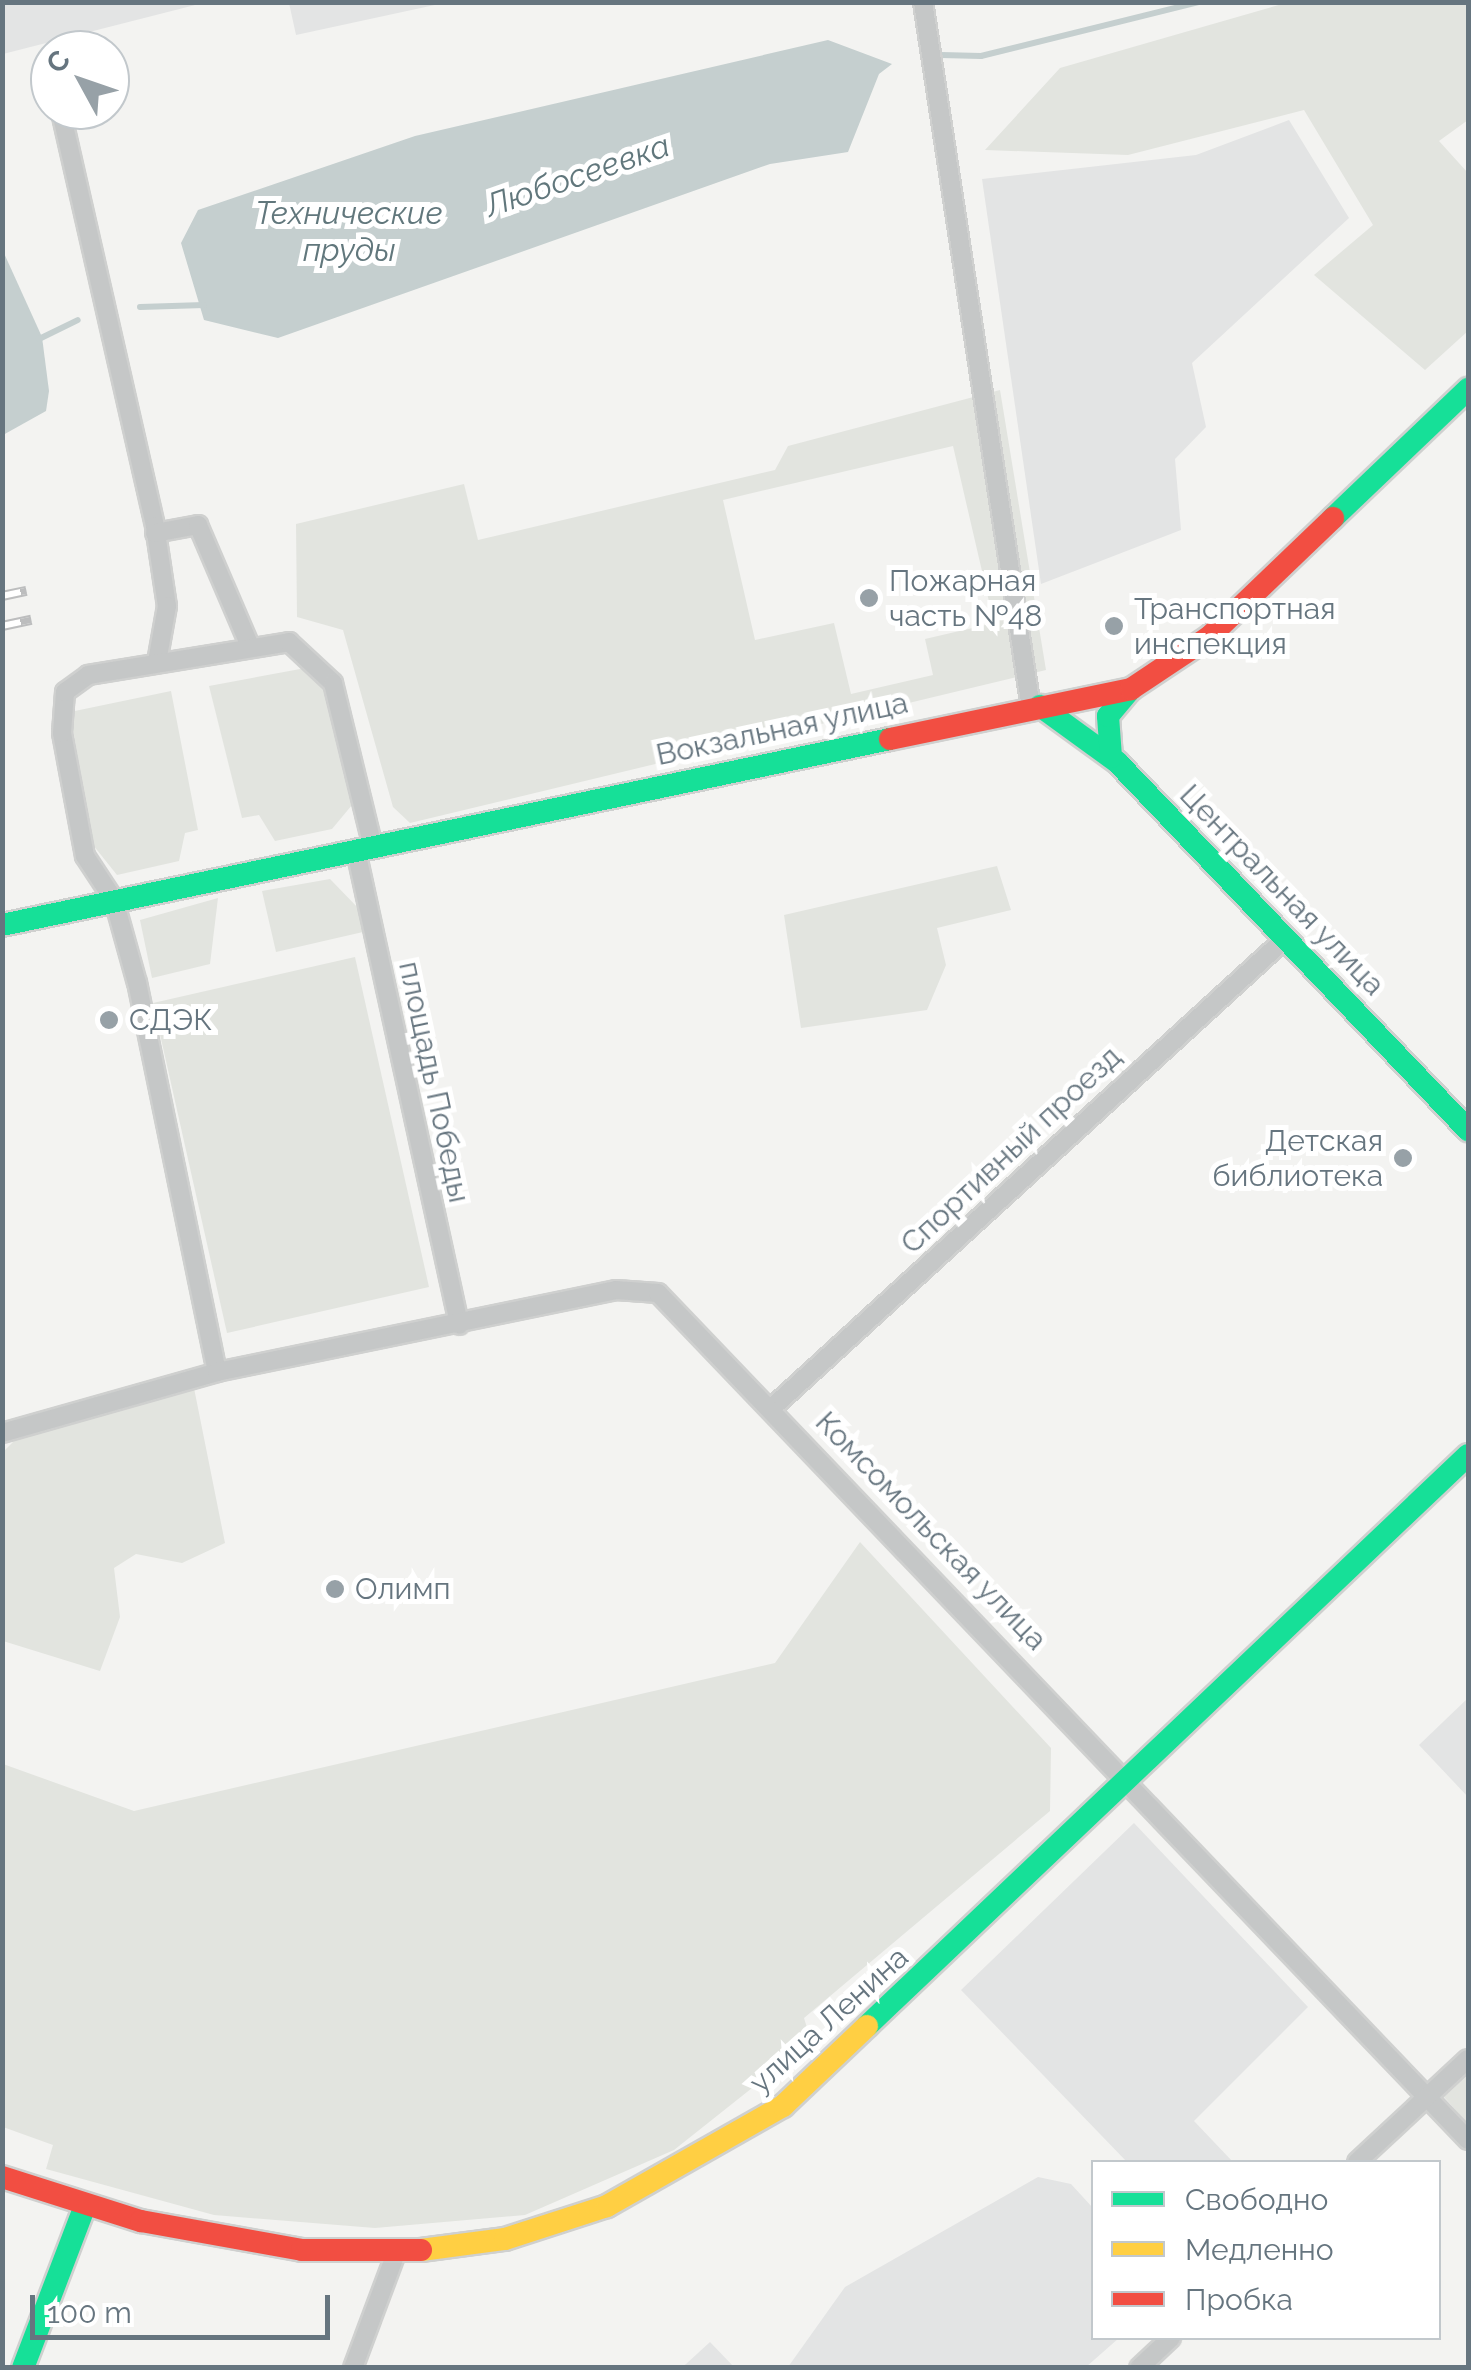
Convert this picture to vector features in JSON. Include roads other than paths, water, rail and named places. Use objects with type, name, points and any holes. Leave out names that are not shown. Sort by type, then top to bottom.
[{"type":"street","points":[[923,2],[1036,707]]},
{"type":"street","points":[[65,130],[155,533],[167,606],[157,662]]},
{"type":"street","name":"Вокзальная улица","points":[[2,925],[1132,690],[1209,637],[1468,389]]},
{"type":"street","points":[[155,533],[198,526],[249,644]]},
{"type":"street","name":"площадь Победы","points":[[114,900],[89,874],[61,705],[80,677],[249,644],[289,642],[333,683],[459,1324]]},
{"type":"street","points":[[1112,757],[1108,716],[1132,690]]},
{"type":"street","name":"Центральная улица","points":[[1036,707],[1112,757],[1468,1130]]},
{"type":"street","points":[[114,900],[217,1372]]},
{"type":"street","name":"Спортивный проезд","points":[[774,1406],[1287,937]]},
{"type":"street","name":"Комсомольская улица","points":[[2,1432],[217,1372],[616,1290],[658,1292],[774,1406],[1468,2140]]},
{"type":"street","name":"улица Ленина","points":[[2,2177],[85,2206],[259,2244],[396,2253],[506,2239],[607,2206],[783,2106],[1468,1455]]},
{"type":"street","points":[[1360,2160],[1468,2059]]},
{"type":"street","points":[[24,2368],[85,2206]]},
{"type":"street","points":[[353,2368],[396,2253]]},
{"type":"street","points":[[1139,2368],[1169,2340]]},
{"type":"water","name":"Технические пруды","points":[[828,40],[892,64],[879,74],[848,152],[770,164],[278,338],[204,320],[181,243],[198,210],[415,136]]},
{"type":"water","points":[[3,251],[42,337],[49,391],[46,411],[3,435]]},
{"type":"waterway","name":"Любосеевка","points":[[941,55],[981,56],[1200,2]]},
{"type":"waterway","name":"Любосеевка","points":[[140,307],[204,305]]},
{"type":"waterway","name":"Любосеевка","points":[[39,339],[78,320]]},
{"type":"railway","points":[[2,596],[26,591]]},
{"type":"railway","points":[[2,626],[31,620]]},
{"type":"place","name":"Пожарная часть №48","points":[[869,598]]},
{"type":"place","name":"Транспортная инспекция","points":[[1114,626]]},
{"type":"place","name":"СДЭК","points":[[109,1020]]},
{"type":"place","name":"Детская библиотека","points":[[1403,1158]]},
{"type":"place","name":"Олимп","points":[[335,1589]]}]
